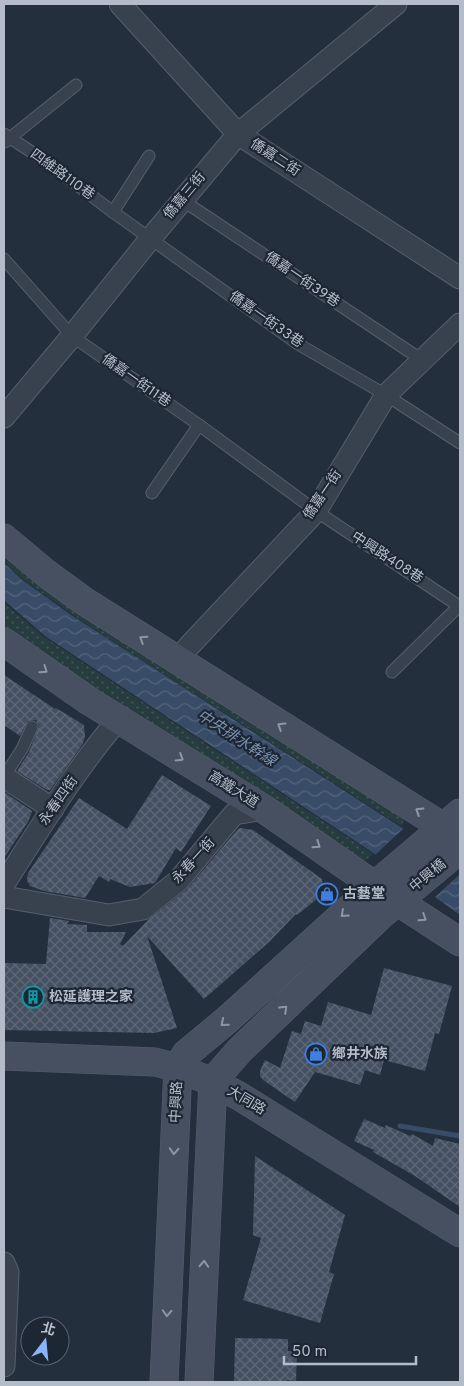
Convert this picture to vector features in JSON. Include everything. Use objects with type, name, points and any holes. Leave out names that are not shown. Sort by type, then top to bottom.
[{"type":"street","name":"僑嘉二街","points":[[120,4],[238,134],[460,278]]},
{"type":"street","name":"僑嘉三街","points":[[4,417],[238,134],[396,4]]},
{"type":"street","name":"僑嘉一街","points":[[177,661],[316,511],[386,395],[460,324]]},
{"type":"street","points":[[4,538],[84,601],[451,838]]},
{"type":"street","name":"高鐵大道","points":[[4,642],[118,720],[264,809],[401,898],[460,942]]},
{"type":"street","name":"永春四街","points":[[4,884],[52,808],[118,720]]},
{"type":"street","points":[[6,778],[52,808]]},
{"type":"street","name":"永春一街","points":[[4,896],[109,915],[143,909],[178,881],[234,814],[264,809]]},
{"type":"street","name":"中興橋","points":[[377,883],[451,838]]},
{"type":"street","name":"中興橋","points":[[401,898],[451,838]]},
{"type":"street","name":"中興路","points":[[164,1382],[178,1067],[186,1054],[228,1019],[377,883]]},
{"type":"street","points":[[198,1382],[213,1081],[239,1051],[401,898]]},
{"type":"street","name":"大同路","points":[[4,1056],[155,1062],[178,1067],[213,1081],[460,1233]]},
{"type":"street","points":[[4,1263],[8,1272],[4,1366]]},
{"type":"lane","name":"四維路110巷","points":[[76,85],[6,139],[44,160],[150,239]]},
{"type":"lane","points":[[113,212],[149,156]]},
{"type":"lane","name":"僑嘉一街39巷","points":[[182,200],[422,360]]},
{"type":"lane","name":"僑嘉一街33巷","points":[[150,239],[298,344],[386,395]]},
{"type":"lane","name":"僑嘉一街11巷","points":[[4,259],[72,336],[199,425],[316,511]]},
{"type":"lane","points":[[386,395],[460,443]]},
{"type":"lane","points":[[152,493],[199,425]]},
{"type":"lane","name":"中興路408巷","points":[[316,511],[460,605],[392,672]]},
{"type":"lane","points":[[6,778],[32,727]]},
{"type":"green space","points":[[4,546],[405,819],[401,826],[89,626],[21,578],[4,562]]},
{"type":"green space","points":[[4,603],[44,637],[373,854],[360,865],[4,631]]},
{"type":"water","name":"中央排水幹線","points":[[4,563],[21,579],[71,615],[399,826],[460,868],[460,915],[372,852],[45,636],[4,600]]},
{"type":"pier","points":[[405,827],[460,865],[460,874],[433,899],[374,856]]},
{"type":"building","points":[[4,675],[55,709],[84,725],[85,737],[82,745],[50,790],[17,771],[29,752],[39,726],[36,720],[28,721],[20,736],[4,725]]},
{"type":"building","points":[[162,775],[211,806],[181,852],[176,848],[155,883],[130,887],[110,879],[109,882],[99,876],[85,898],[44,891],[30,886],[27,880],[28,873],[79,798],[127,829]]},
{"type":"building","points":[[4,792],[32,811],[29,820],[4,858]]},
{"type":"building","points":[[240,828],[253,830],[322,879],[323,890],[317,899],[296,914],[269,942],[204,999],[147,936],[177,1028],[154,1033],[4,1030],[4,963],[46,964],[50,918],[69,921],[67,924],[87,925],[87,932],[126,932],[120,944],[123,946],[148,920],[187,889]]},
{"type":"building","points":[[384,968],[452,986],[439,1034],[435,1033],[425,1071],[384,1060],[380,1075],[365,1070],[360,1085],[315,1072],[295,1102],[263,1080],[260,1076],[260,1071],[265,1060],[280,1068],[292,1031],[301,1034],[305,1021],[321,1026],[328,1002],[371,1015]]},
{"type":"building","points":[[364,1119],[385,1128],[386,1125],[410,1136],[412,1134],[433,1146],[435,1138],[460,1144],[460,1207],[415,1176],[373,1152],[374,1150],[354,1141]]},
{"type":"building","points":[[255,1156],[345,1215],[329,1272],[334,1274],[320,1323],[243,1300],[261,1238],[253,1235]]},
{"type":"building","points":[[235,1338],[288,1339],[288,1351],[297,1352],[296,1381],[234,1382]]},
{"type":"waterway","points":[[400,1126],[460,1136]]},
{"type":"place","name":"古藝堂","points":[[327,894]]},
{"type":"place","name":"松延護理之家","points":[[33,997]]},
{"type":"place","name":"鄉井水族","points":[[316,1054]]}]
